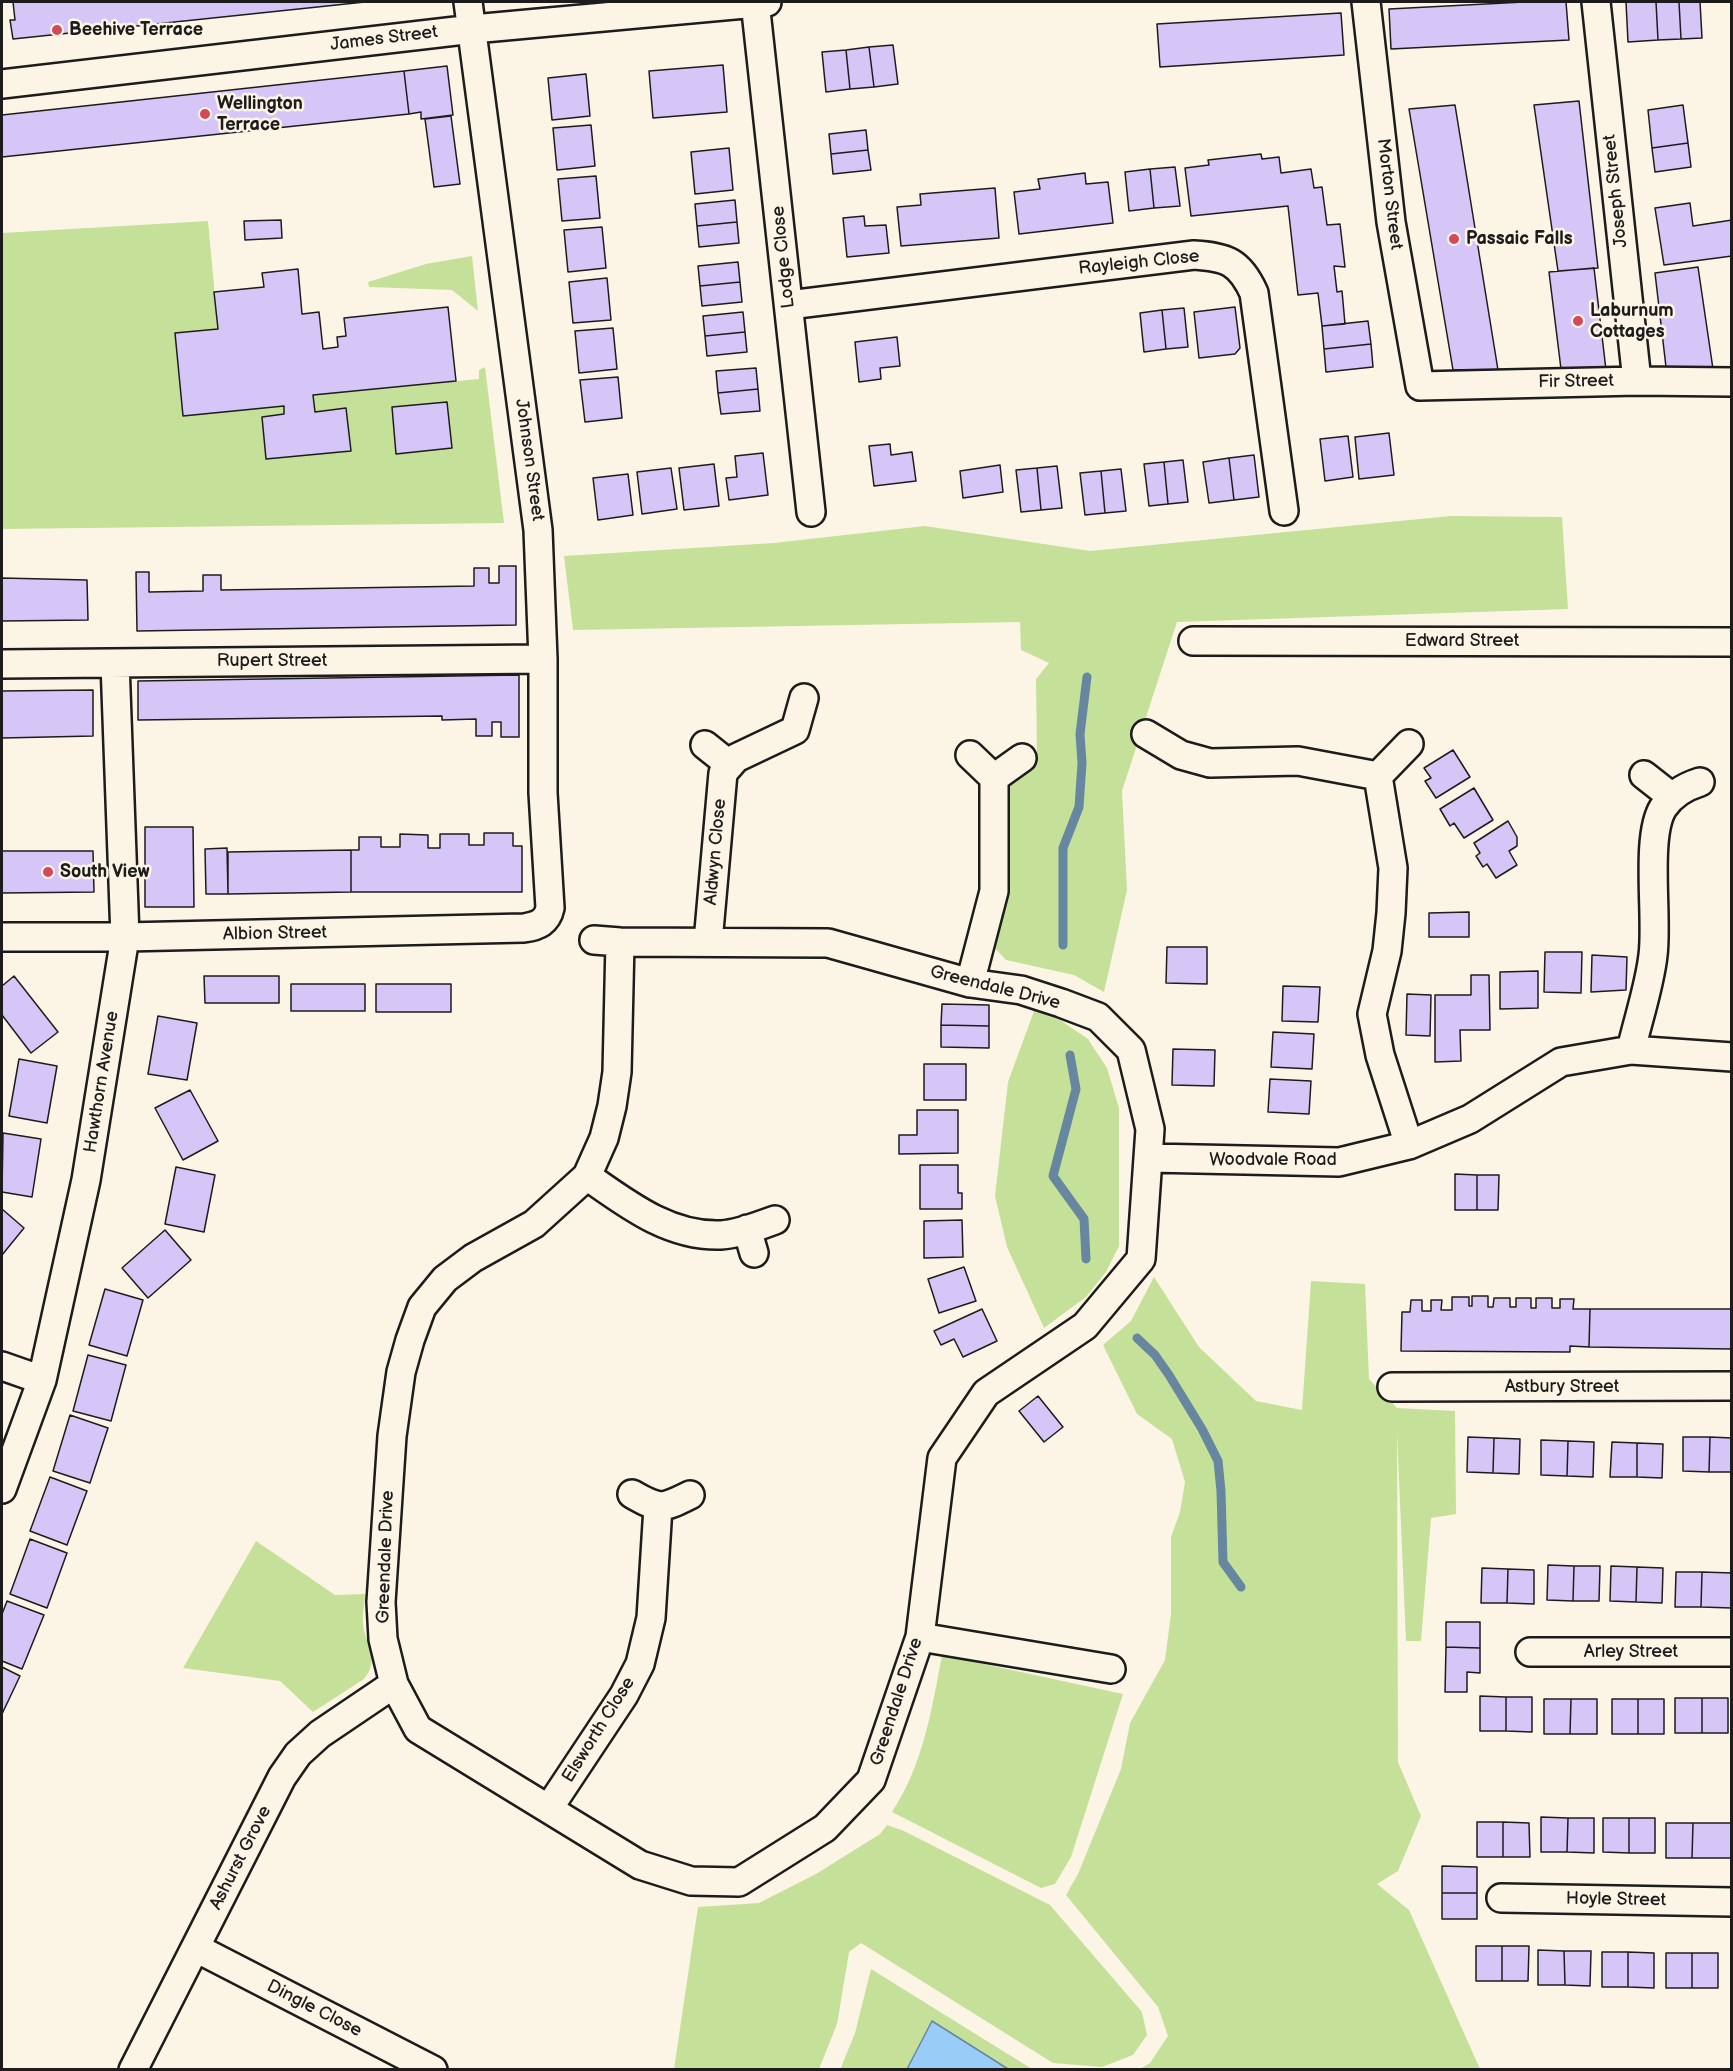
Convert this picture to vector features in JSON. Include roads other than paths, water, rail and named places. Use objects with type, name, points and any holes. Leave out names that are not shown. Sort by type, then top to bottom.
[{"type":"street","name":"Johnson Street","points":[[468,2],[538,530],[543,659],[543,794],[550,908],[545,920]]},
{"type":"street","name":"James Street","points":[[2,84],[473,29],[761,2]]},
{"type":"street","name":"Lodge Close","points":[[761,2],[789,305],[812,512]]},
{"type":"street","name":"Morton Street","points":[[1366,2],[1391,222],[1420,386]]},
{"type":"street","name":"Joseph Street","points":[[1596,2],[1637,381]]},
{"type":"street","name":"Rayleigh Close","points":[[789,305],[1194,255],[1214,256],[1235,263],[1248,278],[1254,293],[1284,511]]},
{"type":"street","name":"Fir Street","points":[[1420,386],[1637,381],[1731,382]]},
{"type":"street","name":"Edward Street","points":[[1193,641],[1731,642]]},
{"type":"street","name":"Rupert Street","points":[[2,664],[543,659]]},
{"type":"street","name":"Hawthorn Avenue","points":[[2,1489],[42,1380],[86,1180],[125,937],[115,663]]},
{"type":"street","points":[[705,745],[730,765],[736,758],[795,730],[804,698]]},
{"type":"street","points":[[1146,734],[1181,755],[1210,763],[1298,761],[1378,776]]},
{"type":"street","points":[[1378,776],[1409,744]]},
{"type":"street","points":[[970,755],[994,778],[994,891],[970,983]]},
{"type":"street","points":[[994,778],[1022,758]]},
{"type":"street","name":"Aldwyn Close","points":[[708,942],[723,772],[730,765]]},
{"type":"street","points":[[1644,775],[1672,797]]},
{"type":"street","points":[[1378,776],[1392,879],[1387,951],[1372,1014],[1380,1055],[1409,1145]]},
{"type":"street","points":[[1631,1050],[1653,955],[1655,830],[1662,809],[1672,797],[1686,786],[1700,782]]},
{"type":"street","name":"Albion Street","points":[[2,938],[524,928],[537,926],[545,920]]},
{"type":"street","name":"Greendale Drive","points":[[607,941],[708,942],[828,943],[970,983],[1021,990],[1098,1017],[1131,1050],[1150,1129],[1150,1158],[1141,1259],[1085,1326],[986,1393],[942,1458],[920,1637],[871,1780],[825,1828],[739,1882],[691,1881],[640,1865],[418,1729],[394,1684],[383,1640],[381,1602],[392,1436],[401,1372],[422,1307],[445,1279],[473,1258],[534,1224],[587,1176],[604,1138],[617,1072],[607,941]]},
{"type":"street","name":"Woodvale Road","points":[[1150,1158],[1339,1162],[1409,1145],[1470,1119],[1561,1062],[1631,1050],[1731,1057]]},
{"type":"street","points":[[587,1176],[632,1208],[677,1229],[751,1241],[775,1220]]},
{"type":"street","points":[[2,1366],[42,1380]]},
{"type":"street","name":"Astbury Street","points":[[1392,1387],[1731,1386]]},
{"type":"street","points":[[632,1494],[658,1507],[670,1505],[690,1495]]},
{"type":"street","name":"Elsworth Close","points":[[549,1808],[624,1695],[640,1664],[651,1618],[658,1507]]},
{"type":"street","points":[[920,1637],[1111,1669]]},
{"type":"street","name":"Arley Street","points":[[1530,1652],[1731,1652]]},
{"type":"street","name":"Ashurst Grove","points":[[133,2070],[282,1777],[298,1754],[345,1716],[394,1684]]},
{"type":"street","name":"Hoyle Street","points":[[1501,1898],[1731,1902]]},
{"type":"street","name":"Dingle Close","points":[[196,1948],[433,2070]]},
{"type":"water","points":[[932,2021],[1008,2069],[907,2069]]},
{"type":"waterway","points":[[1063,945],[1063,848],[1079,807],[1082,763],[1080,734],[1087,677]]},
{"type":"waterway","points":[[1070,1055],[1076,1089],[1053,1176],[1084,1219],[1086,1259]]},
{"type":"waterway","points":[[1137,1338],[1155,1355],[1169,1375],[1202,1429],[1218,1461],[1223,1562],[1241,1587]]},
{"type":"place","name":"Beehive Terrace","points":[[57,30]]},
{"type":"place","name":"Wellington Terrace","points":[[205,114]]},
{"type":"place","name":"Passaic Falls","points":[[1454,239]]},
{"type":"place","name":"Laburnum Cottages","points":[[1578,321]]},
{"type":"place","name":"South View","points":[[48,872]]}]
